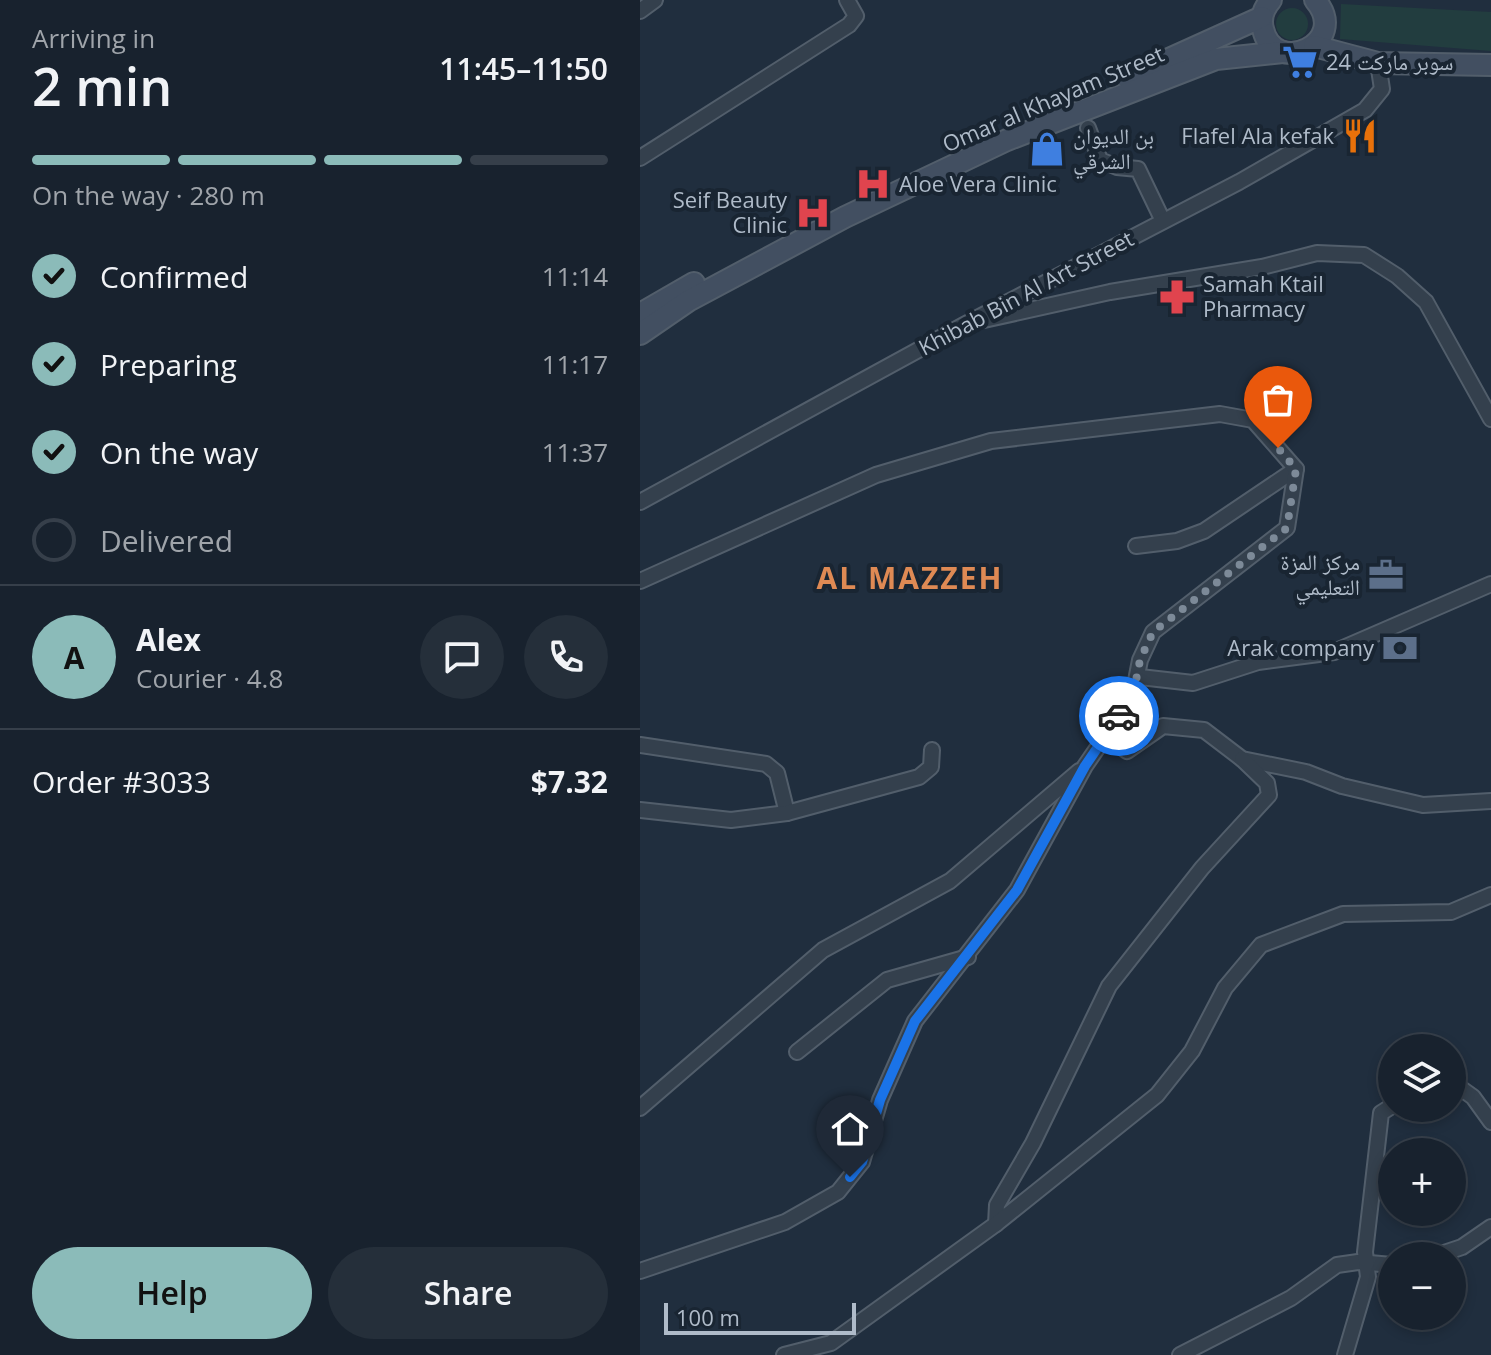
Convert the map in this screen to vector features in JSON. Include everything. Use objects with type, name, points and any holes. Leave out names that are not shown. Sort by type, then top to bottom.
[{"type":"street","points":[[640,11],[655,0]]},
{"type":"street","points":[[640,158],[849,25],[856,16],[847,0]]},
{"type":"street","points":[[1315,0],[1325,21],[1314,46],[1378,63],[1491,65]]},
{"type":"street","points":[[1265,5],[1264,34],[1283,52]]},
{"type":"street","name":"Omar al Khayam Street","points":[[640,314],[854,198],[1265,5]]},
{"type":"street","name":"Omar al Khayam Street","points":[[640,334],[688,301],[845,217],[1007,140],[1216,59],[1283,52],[1294,54],[1314,46]]},
{"type":"street","name":"Khibab Bin Al Art Street","points":[[640,502],[1365,110],[1382,89],[1378,63]]},
{"type":"street","points":[[1088,128],[1100,160],[1117,167],[1138,169],[1163,221]]},
{"type":"street","points":[[964,325],[1110,292],[1262,267],[1317,253],[1364,255],[1397,276],[1426,302],[1491,419]]},
{"type":"street","points":[[640,581],[876,475],[991,441],[1220,414],[1253,420],[1296,469],[1287,528],[1153,632],[1140,660],[1140,677],[1133,696],[1085,766],[1017,890],[968,957],[915,1021],[880,1100],[862,1162],[838,1192],[785,1222],[640,1271]]},
{"type":"street","points":[[1136,546],[1177,541],[1204,531],[1296,469]]},
{"type":"street","points":[[1140,677],[1193,683],[1258,662],[1334,652],[1491,584]]},
{"type":"street","points":[[996,1224],[997,1205],[1033,1143],[1109,986],[1202,868],[1269,795],[1267,783],[1204,730],[1163,726],[1127,751],[1106,735]]},
{"type":"street","points":[[640,745],[766,764],[777,773],[787,813]]},
{"type":"street","points":[[640,810],[731,820],[787,813],[919,777],[931,767],[932,750]]},
{"type":"street","points":[[1242,759],[1306,772],[1342,786],[1423,805],[1491,801]]},
{"type":"street","points":[[640,1108],[823,950],[950,881],[1085,766]]},
{"type":"street","points":[[784,1355],[803,1353],[831,1343],[996,1224],[1157,1095],[1192,1051],[1225,988],[1261,945],[1343,914],[1451,912],[1491,895]]},
{"type":"street","points":[[797,1052],[887,980],[968,957]]},
{"type":"street","points":[[1466,1092],[1491,1122]]},
{"type":"street","points":[[1345,1355],[1366,1287],[1380,1122]]},
{"type":"street","points":[[1466,1244],[1491,1227]]},
{"type":"street","points":[[1180,1355],[1291,1298],[1337,1265],[1347,1262],[1378,1264]]},
{"type":"green space","points":[[1341,4],[1491,12],[1491,51],[1340,39]]},
{"type":"green space","points":[[1292,8],[1304,12],[1308,24],[1304,36],[1292,40],[1280,36],[1276,24],[1280,12]]},
{"type":"way so far","points":[[1119,716],[1133,696],[1140,677],[1140,660],[1153,632],[1287,528],[1296,469],[1278,448]]},
{"type":"place","name":"سوبر ماركت 24","points":[[1300,62]]},
{"type":"place","name":"Flafel Ala kefak","points":[[1360,136]]},
{"type":"place","name":"بن الديوان الشرقي","points":[[1047,149]]},
{"type":"place","name":"Aloe Vera Clinic","points":[[873,184]]},
{"type":"place","name":"Seif Beauty Clinic","points":[[813,213]]},
{"type":"place","name":"Samah Ktail Pharmacy","points":[[1177,297]]},
{"type":"place","name":"مركز المزة التعليمي","points":[[1386,575]]},
{"type":"place","name":"Arak company","points":[[1400,648]]},
{"type":"district","name":"AL MAZZEH","points":[[910,579]]},
{"type":"route","points":[[850,1177],[862,1162],[880,1100],[915,1021],[968,957],[1017,890],[1085,766],[1119,716]]}]
